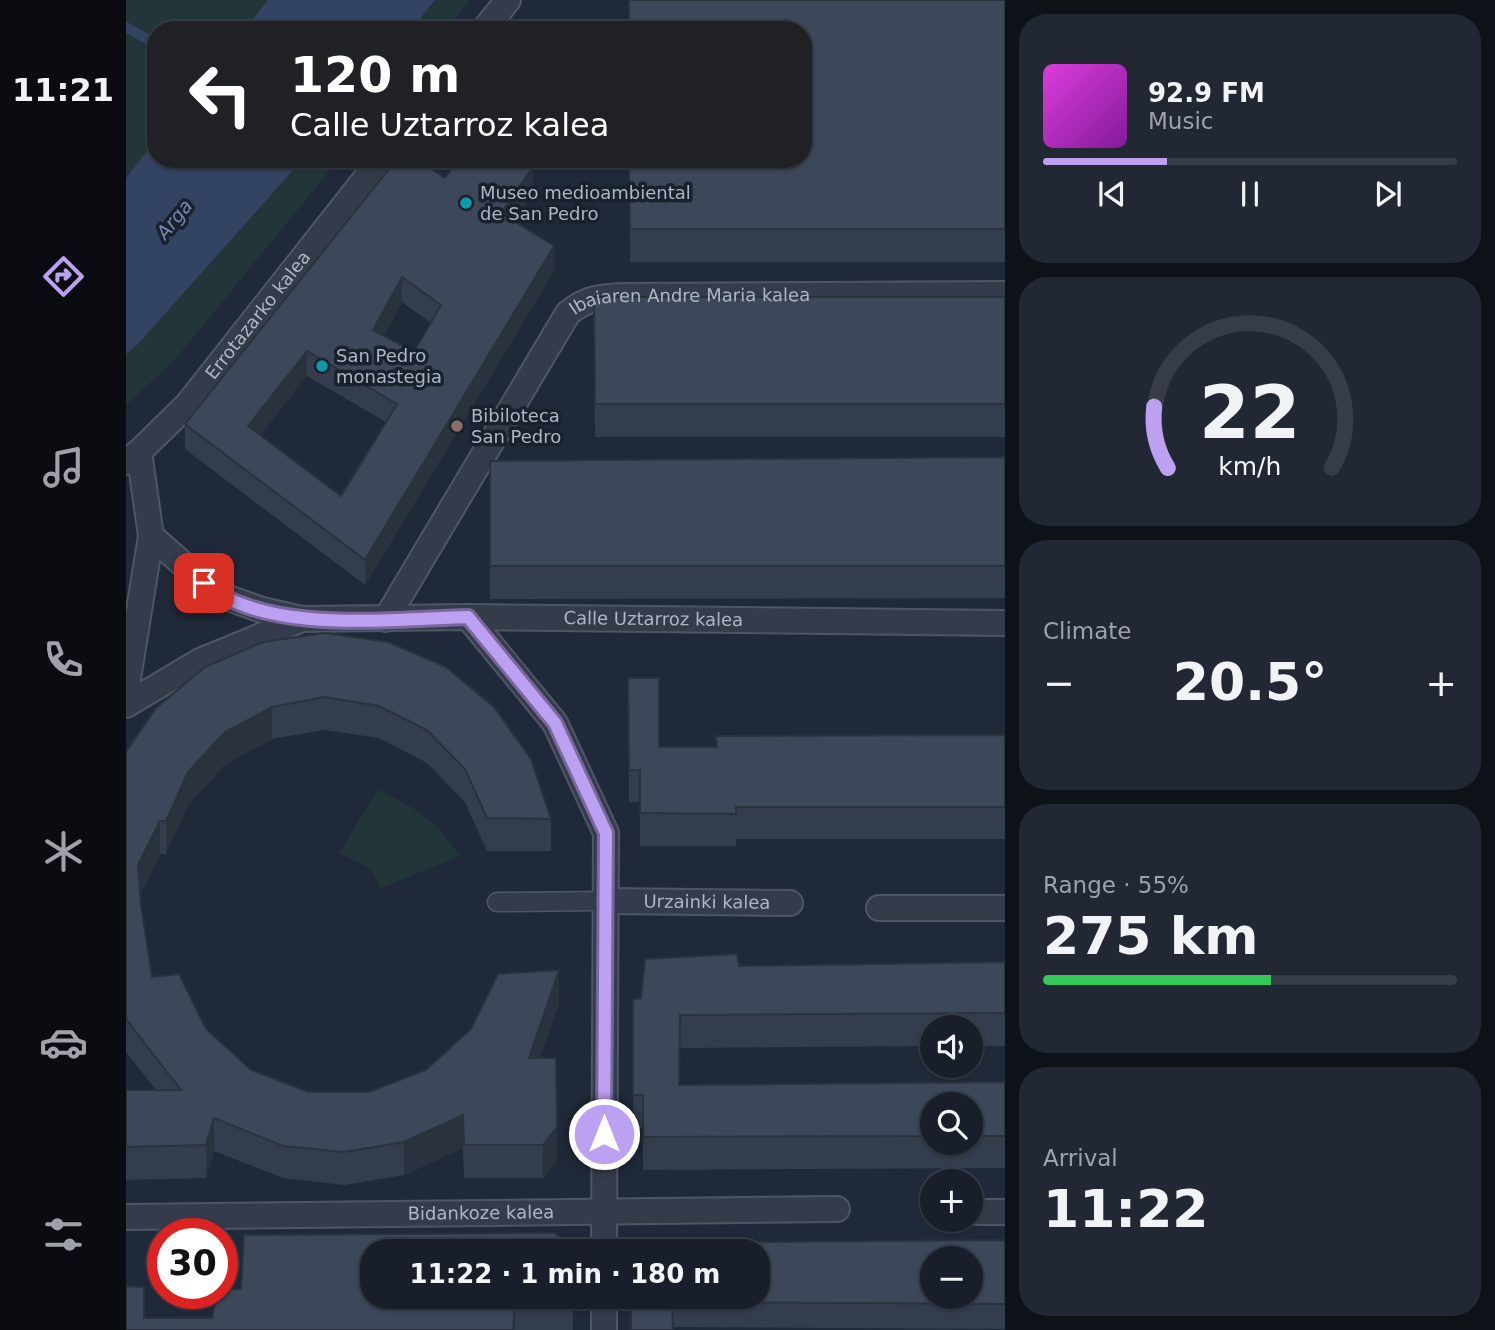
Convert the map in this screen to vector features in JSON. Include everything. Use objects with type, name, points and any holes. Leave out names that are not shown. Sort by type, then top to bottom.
[{"type":"street","points":[[491,21],[508,0]]},
{"type":"street","name":"Errotazarko kalea","points":[[132,457],[188,404],[374,168]]},
{"type":"street","name":"Ibaiaren Andre Maria kalea","points":[[386,619],[568,313],[582,302],[606,296],[1005,294]]},
{"type":"street","points":[[126,691],[151,536],[132,457]]},
{"type":"street","name":"Calle Uztarroz kalea","points":[[151,536],[217,594],[262,610],[302,619],[468,617],[1005,623]]},
{"type":"street","points":[[468,617],[555,723],[606,833],[604,1239]]},
{"type":"street","name":"Calle Uztarroz kalea","points":[[126,705],[200,662],[302,619]]},
{"type":"street","name":"Urzainki kalea","points":[[497,902],[790,903]]},
{"type":"street","points":[[879,908],[1005,908]]},
{"type":"street","name":"Bidankoze kalea","points":[[126,1217],[837,1209]]},
{"type":"street","points":[[983,1212],[1005,1212]]},
{"type":"street","points":[[604,1309],[604,1330]]},
{"type":"green space","points":[[126,0],[268,0],[251,21],[147,21],[147,152],[126,178]]},
{"type":"green space","points":[[435,0],[470,0],[452,21],[418,21]]},
{"type":"green space","points":[[295,168],[332,168],[174,361],[126,405],[126,354]]},
{"type":"green space","points":[[378,790],[424,816],[442,832],[460,856],[381,888],[370,868],[339,853]]},
{"type":"water","points":[[268,0],[435,0],[418,21],[251,21]]},
{"type":"water","name":"Arga","points":[[147,151],[147,168],[295,168],[126,354],[126,178]]},
{"type":"building","points":[[629,0],[1005,0],[1005,229],[630,229],[629,168],[812,168],[812,21],[629,21]]},
{"type":"building","name":"San Pedro monastegia","points":[[390,168],[430,168],[445,178],[452,168],[532,168],[501,213],[554,246],[365,560],[185,424]],"holes":[[[402,277],[441,305],[414,352],[373,330]],[[307,351],[397,404],[341,496],[248,426]]]},
{"type":"building","points":[[594,297],[1005,297],[1005,404],[595,404]]},
{"type":"building","points":[[1005,457],[1005,566],[490,566],[490,461]]},
{"type":"building","points":[[325,633],[388,642],[446,667],[494,707],[531,759],[551,819],[487,818],[465,769],[427,730],[379,706],[325,697],[272,707],[225,732],[188,772],[166,821],[160,821],[138,865],[152,977],[179,974],[206,1029],[251,1070],[309,1092],[369,1092],[426,1070],[471,1029],[498,974],[559,970],[529,1058],[556,1058],[557,1127],[543,1145],[464,1145],[463,1115],[404,1142],[344,1152],[283,1146],[214,1118],[206,1145],[126,1147],[126,1090],[181,1090],[126,1019],[126,752],[156,708],[205,667],[263,642]]},
{"type":"building","points":[[628,678],[659,678],[659,747],[717,747],[716,736],[1005,735],[1005,807],[736,807],[736,814],[640,813],[640,770],[629,770]]},
{"type":"building","points":[[737,954],[739,966],[1005,962],[1005,1013],[680,1015],[679,1085],[1005,1082],[1005,1136],[983,1136],[983,1092],[920,1092],[920,1136],[643,1137],[643,1095],[633,1095],[633,1000],[641,998],[645,959]]},
{"type":"building","points":[[555,1233],[561,1239],[360,1239],[360,1309],[514,1309],[513,1330],[126,1330],[126,1286],[144,1287],[144,1318],[212,1318],[214,1309],[238,1309],[244,1235]]},
{"type":"building","points":[[1005,1240],[1005,1304],[983,1304],[983,1246],[920,1246],[920,1303],[770,1303],[770,1242]]},
{"type":"building","points":[[631,1309],[672,1309],[673,1330],[631,1330]]},
{"type":"waterway","points":[[126,27],[147,39]]},
{"type":"place","name":"Museo medioambiental de San Pedro","points":[[466,203]]},
{"type":"place","name":"San Pedro monastegia","points":[[322,366]]},
{"type":"place","name":"Bibiloteca San Pedro","points":[[457,426]]},
{"type":"route","points":[[204,583],[217,594],[262,610],[302,619],[468,617],[555,723],[606,833],[604,1134]]}]
